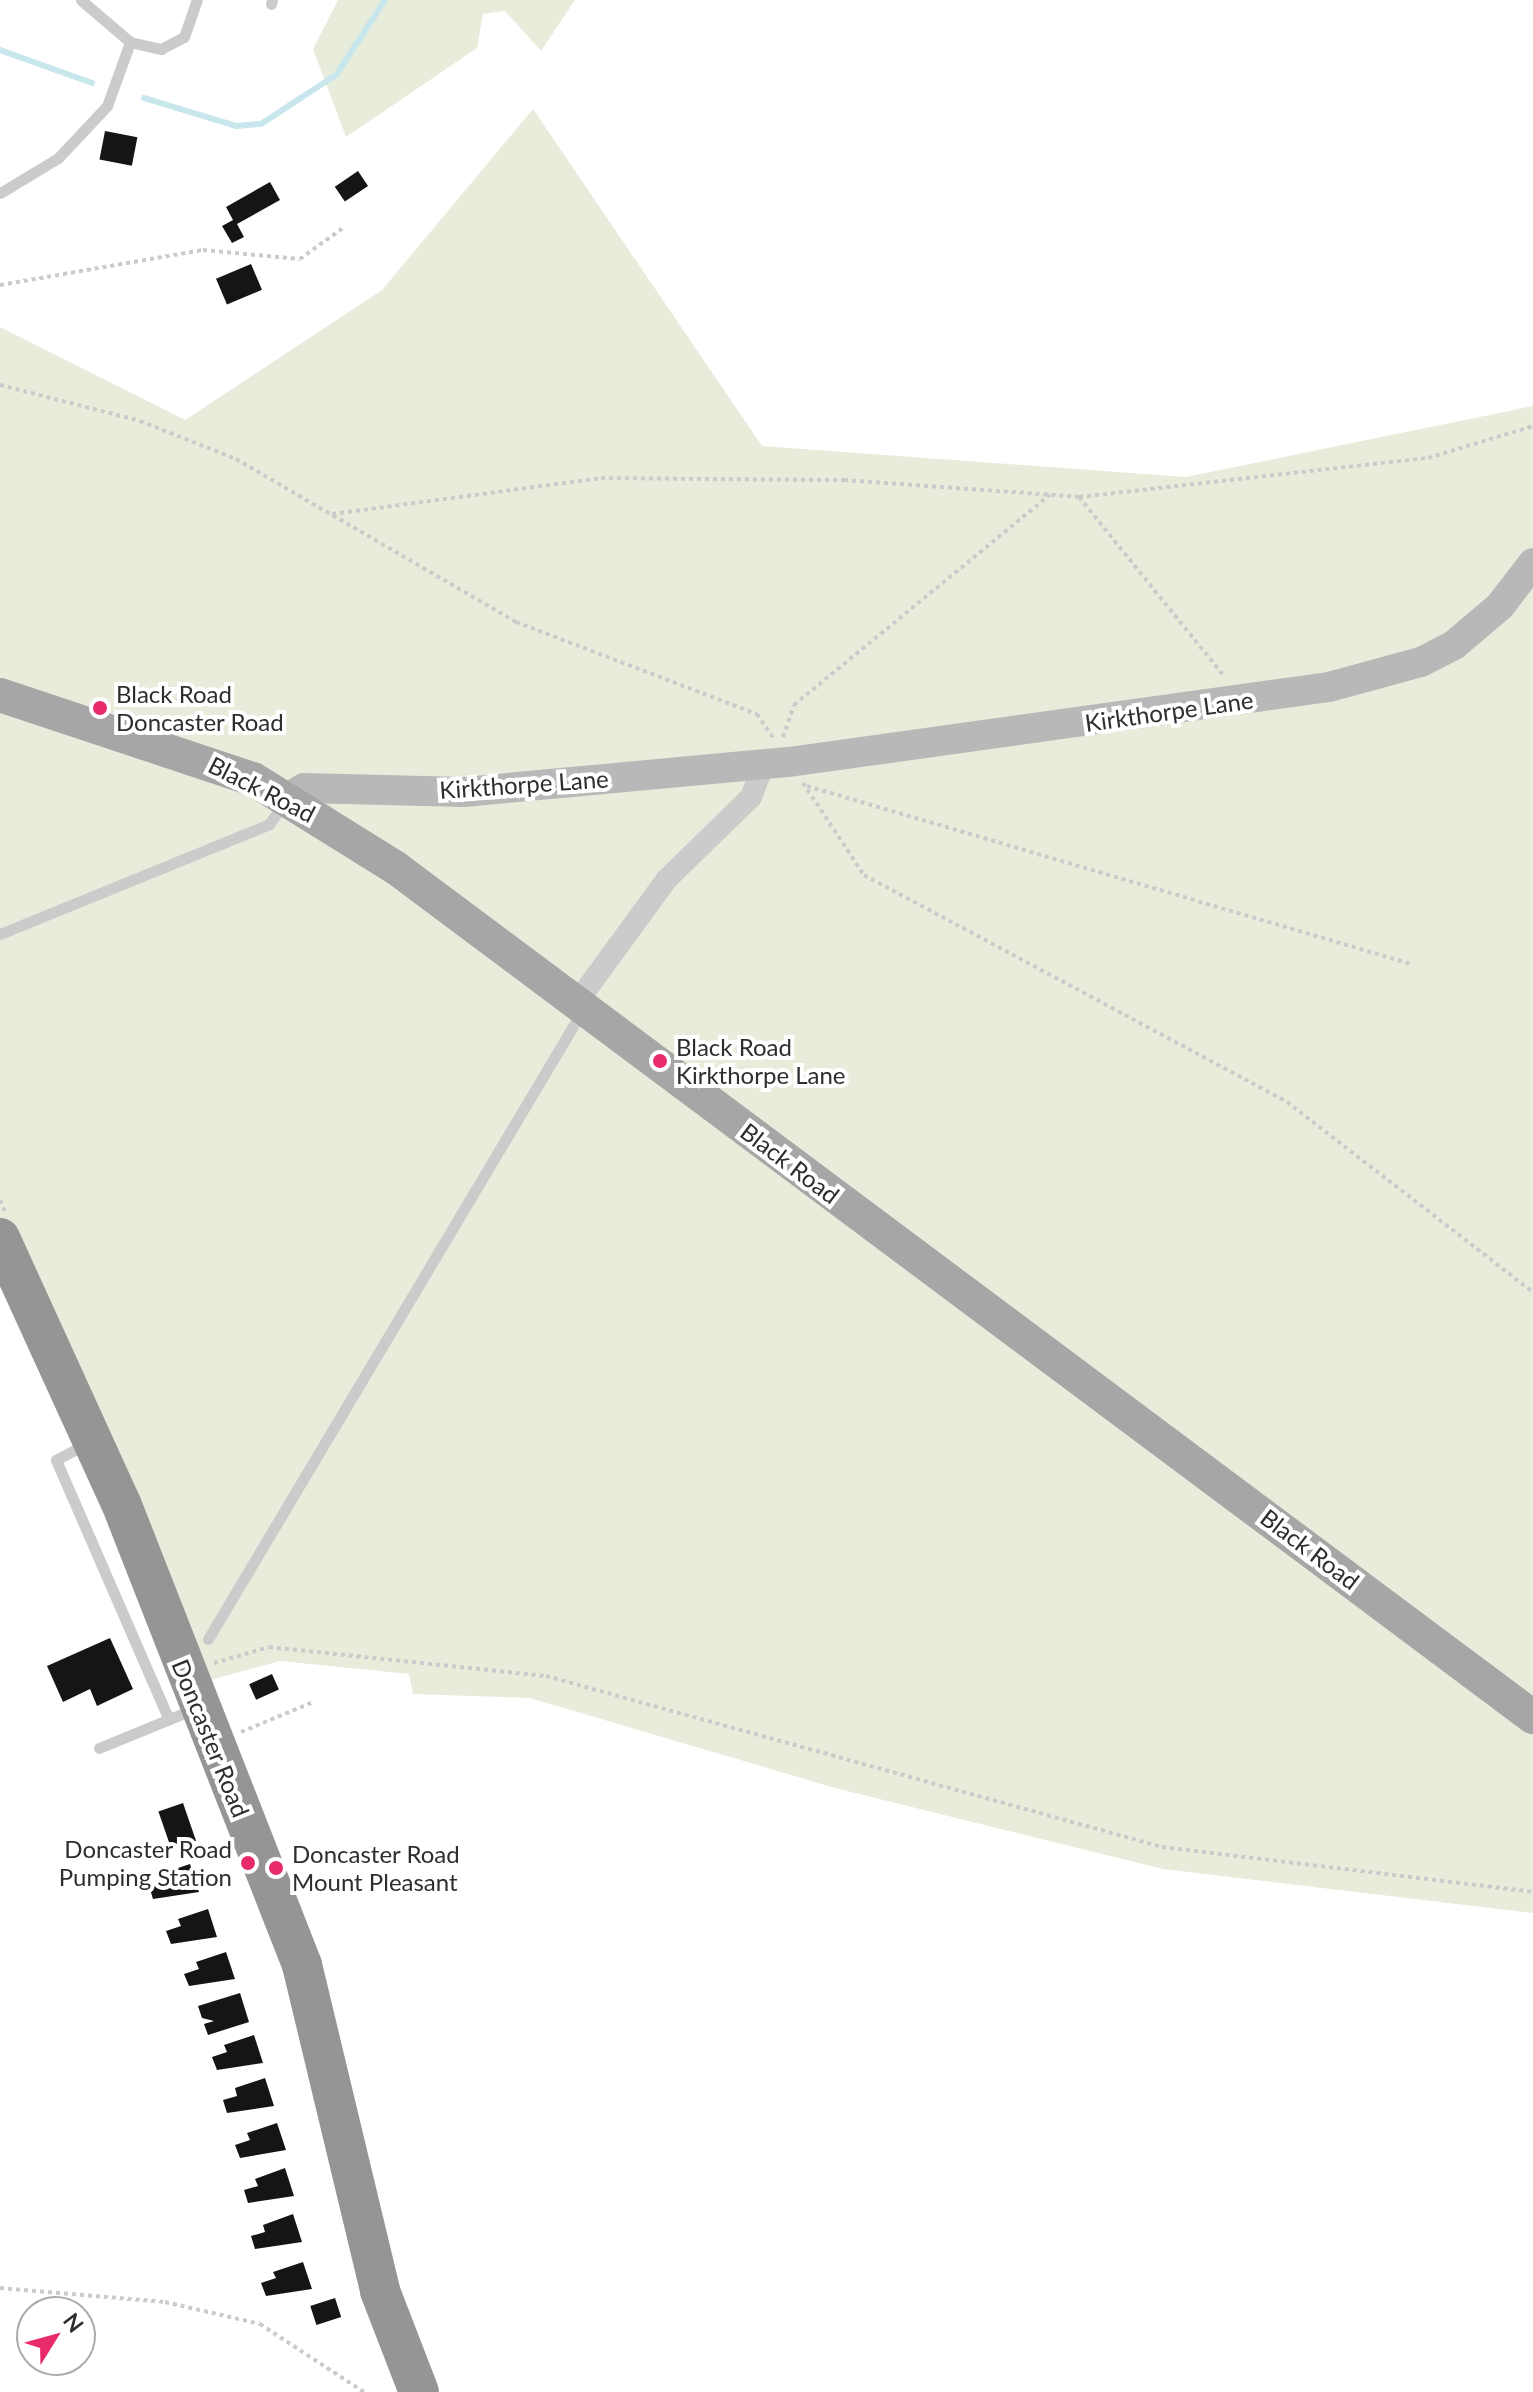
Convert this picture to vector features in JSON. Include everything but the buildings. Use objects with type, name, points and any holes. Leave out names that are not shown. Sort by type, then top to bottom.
[{"type":"highway","name":"Doncaster Road","points":[[0,1238],[94,1440],[193,1723],[302,1965],[380,2291],[419,2392]]},
{"type":"main road","name":"Black Road","points":[[0,695],[214,762],[287,798],[396,868],[578,1007],[1533,1717]]},
{"type":"street","name":"Kirkthorpe Lane","points":[[287,798],[304,788],[464,792],[786,770],[1245,702],[1421,662],[1473,630],[1533,563]]},
{"type":"street","points":[[578,1007],[667,879],[751,797],[786,770]]},
{"type":"lane","points":[[81,0],[130,42],[161,49],[184,37],[197,0]]},
{"type":"lane","points":[[0,193],[58,158],[107,106],[130,42]]},
{"type":"lane","points":[[0,934],[269,824],[287,798]]},
{"type":"lane","points":[[208,1639],[578,1007]]},
{"type":"lane","points":[[99,1748],[193,1723]]},
{"type":"path","points":[[0,285],[203,250],[300,259],[344,227]]},
{"type":"path","points":[[0,385],[181,437],[236,459],[516,622],[757,714],[779,747],[794,705],[1050,495]]},
{"type":"path","points":[[330,514],[601,478],[844,480],[1079,497],[1428,458],[1533,426]]},
{"type":"path","points":[[1079,497],[1245,702]]},
{"type":"path","points":[[786,770],[1411,964]]},
{"type":"path","points":[[786,770],[864,875],[1287,1102],[1533,1292]]},
{"type":"path","points":[[208,1665],[269,1647],[546,1676],[1162,1847],[1533,1892]]},
{"type":"path","points":[[193,1723],[311,1703]]},
{"type":"path","points":[[0,2288],[165,2302],[260,2324],[364,2392]]},
{"type":"green space","points":[[338,0],[575,0],[541,51],[505,11],[483,14],[477,48],[346,137],[313,49]]},
{"type":"green space","points":[[533,109],[762,446],[1186,477],[1533,406],[1533,1913],[1163,1869],[835,1788],[530,1698],[413,1694],[409,1674],[280,1661],[192,1685],[0,1238],[0,327],[185,420],[382,290]]},
{"type":"waterway","points":[[144,98],[236,126],[261,124],[336,75],[385,0]]},
{"type":"waterway","points":[[0,50],[92,83]]},
{"type":"place","name":"Black Road Doncaster Road","points":[[100,708]]},
{"type":"place","name":"Black Road Kirkthorpe Lane","points":[[660,1061]]},
{"type":"place","name":"Doncaster Road Pumping Station","points":[[248,1863]]},
{"type":"place","name":"Doncaster Road Mount Pleasant","points":[[276,1868]]}]
